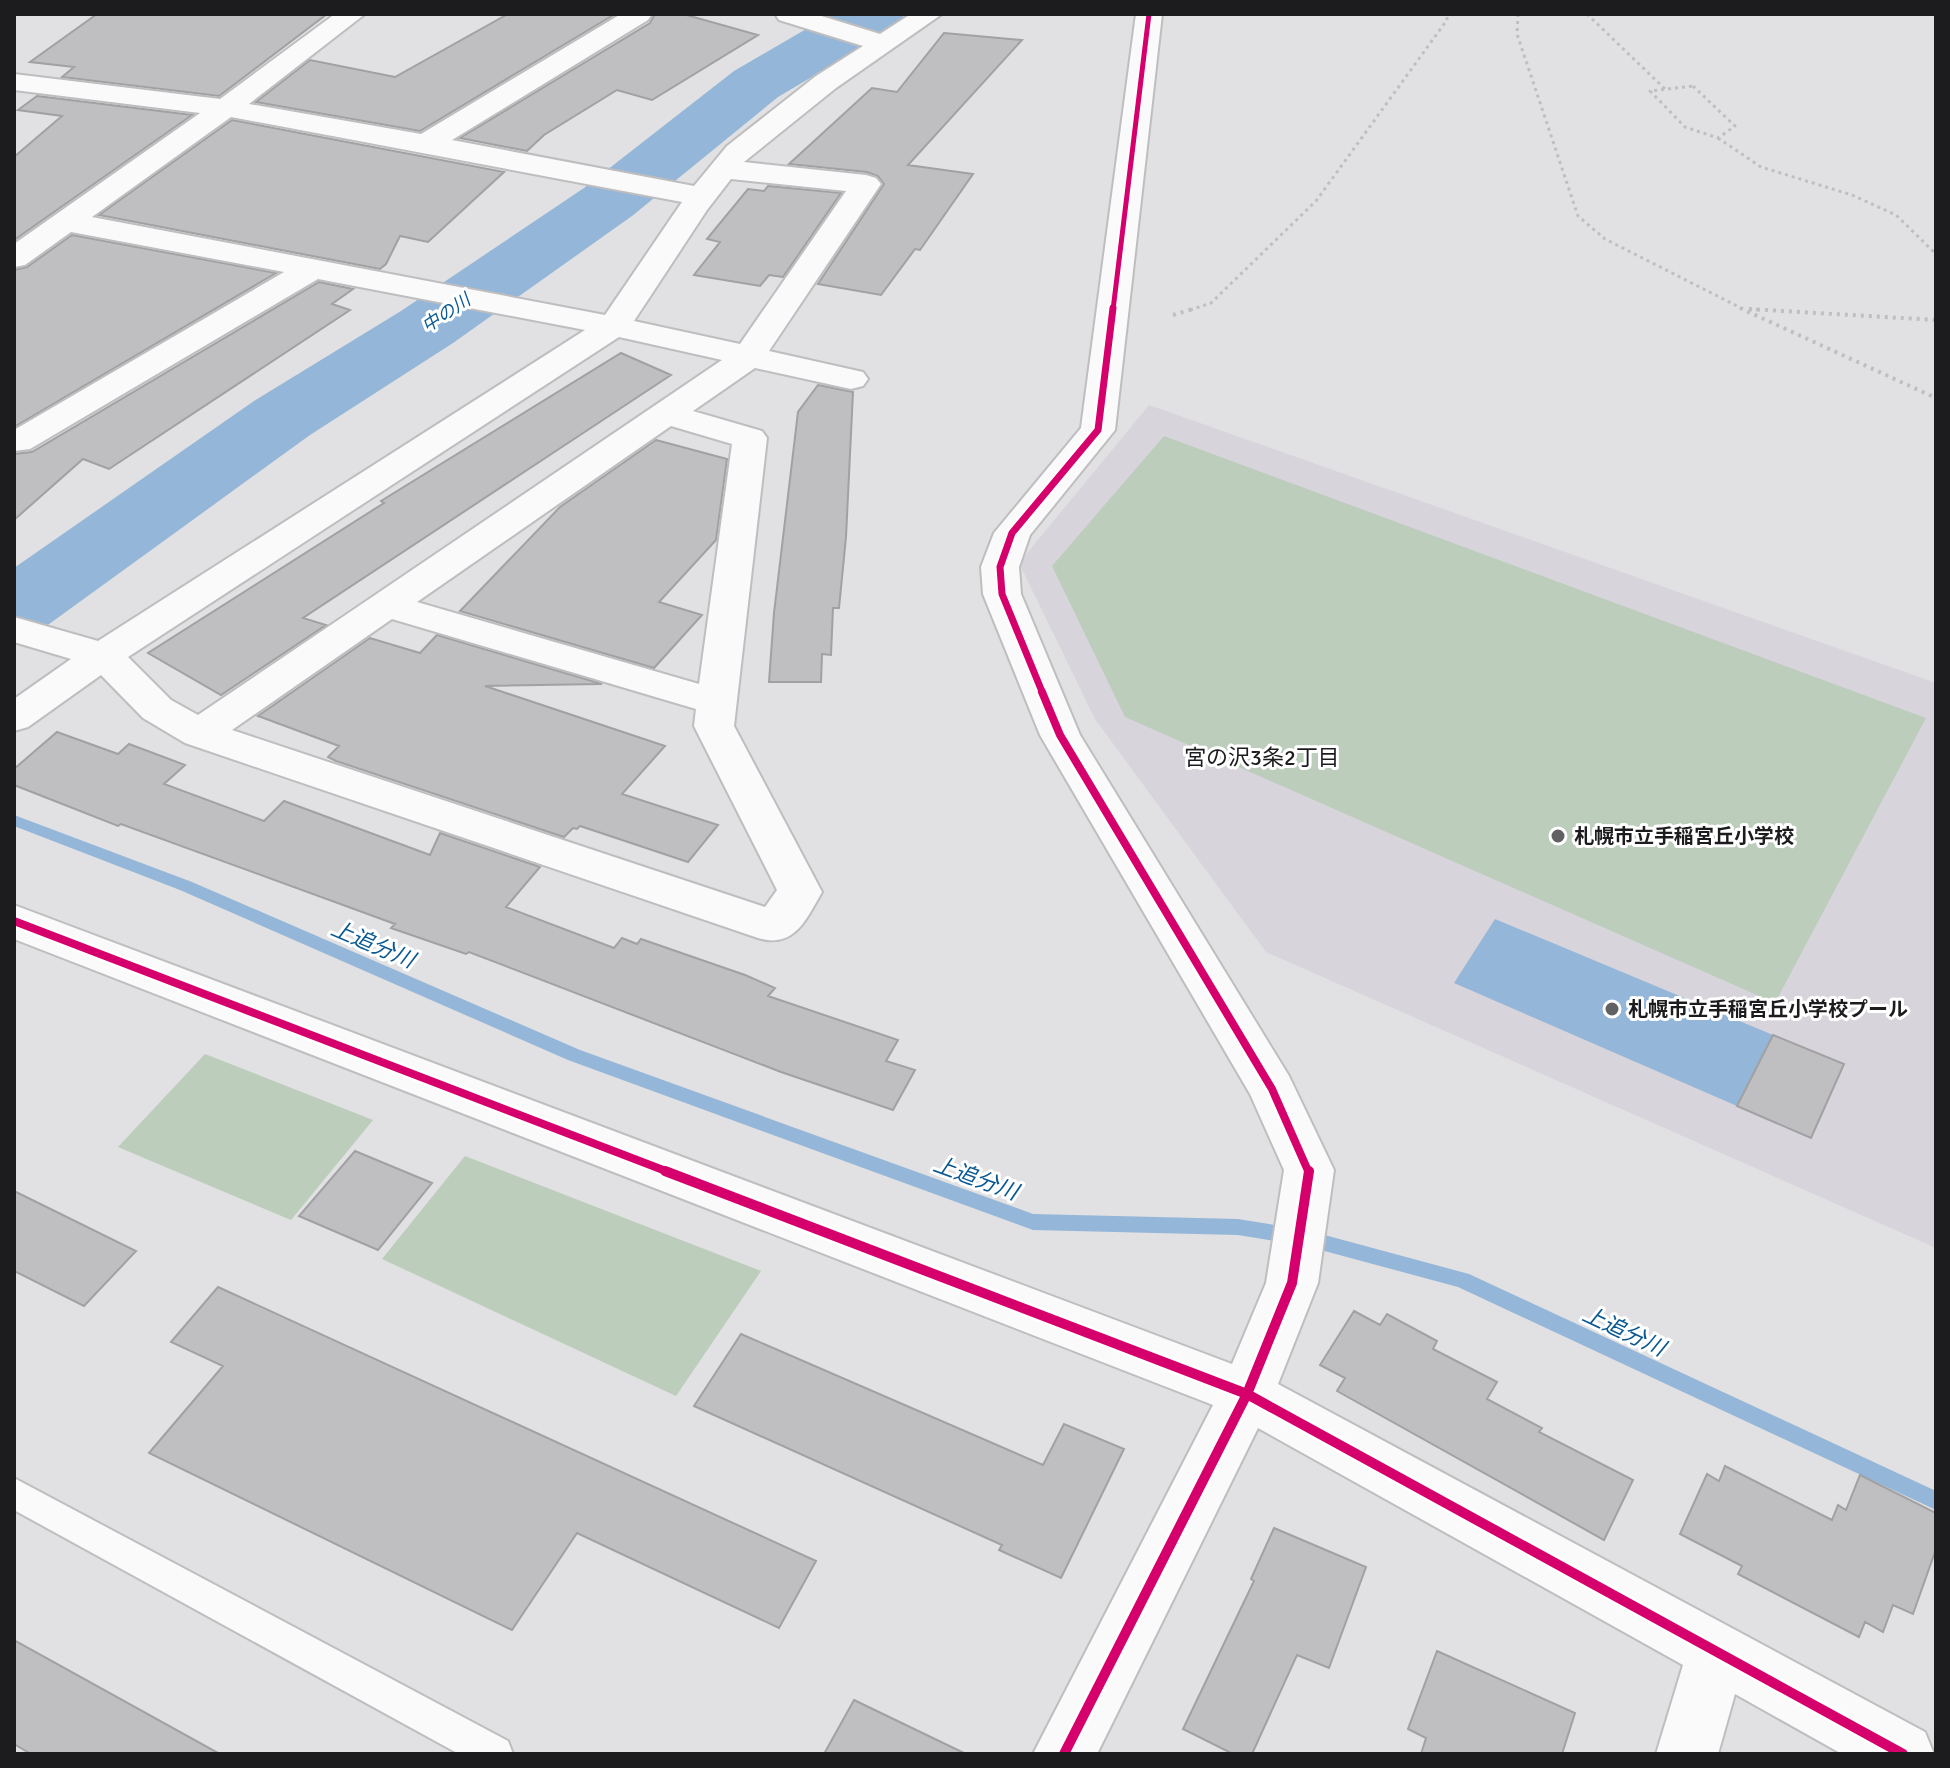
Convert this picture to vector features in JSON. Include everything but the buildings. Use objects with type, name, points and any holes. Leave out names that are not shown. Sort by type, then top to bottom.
[{"type":"street","points":[[343,14],[351,14]]},
{"type":"street","points":[[14,258],[226,108],[351,14]]},
{"type":"street","points":[[424,145],[639,14]]},
{"type":"street","points":[[14,718],[103,655],[614,326],[702,197],[737,152],[826,82],[872,41],[929,14]]},
{"type":"street","points":[[1064,1754],[1247,1394],[1292,1283],[1309,1170],[1272,1089],[1060,735],[1002,594],[1000,567],[1012,533],[1098,430],[1149,14]]},
{"type":"street","points":[[794,16],[872,41]]},
{"type":"street","points":[[14,82],[226,108],[587,173],[702,197]]},
{"type":"street","points":[[199,733],[747,358],[866,184],[723,169]]},
{"type":"street","points":[[64,221],[614,326],[851,379]]},
{"type":"street","points":[[14,441],[32,434],[313,269]]},
{"type":"street","points":[[29,633],[103,655],[157,709],[199,733],[774,927],[800,892],[714,726],[750,438],[666,414]]},
{"type":"street","points":[[387,605],[717,702]]},
{"type":"street","points":[[14,921],[1247,1394],[1903,1754]]},
{"type":"street","points":[[1687,1754],[1716,1654]]},
{"type":"lane","points":[[14,1493],[495,1754]]},
{"type":"path","points":[[1173,315],[1211,303],[1316,201],[1447,20],[1447,14]]},
{"type":"path","points":[[1518,14],[1517,34],[1578,216],[1605,239],[1743,309],[1936,398]]},
{"type":"path","points":[[1587,14],[1666,90]]},
{"type":"path","points":[[1718,138],[1735,126],[1693,86],[1650,91],[1685,127],[1718,138],[1738,158],[1776,175],[1863,201],[1896,215],[1936,254]]},
{"type":"path","points":[[1743,309],[1936,320]]},
{"type":"shaded area","name":"札幌市立手稲宮丘小学校","points":[[1149,405],[1936,683],[1936,1248],[1266,952],[1095,719],[1019,563]]},
{"type":"green space","points":[[1164,436],[1926,718],[1775,1003],[1125,717],[1052,566]]},
{"type":"green space","points":[[205,1054],[373,1120],[291,1220],[118,1147]]},
{"type":"green space","points":[[465,1156],[761,1271],[676,1396],[382,1259]]},
{"type":"water","name":"札幌市立手稲宮丘小学校プール","points":[[1495,919],[1773,1035],[1737,1106],[1454,983]]},
{"type":"waterway","name":"中の川","points":[[14,608],[282,418],[427,327],[608,202],[756,84],[875,14]]},
{"type":"waterway","name":"上追分川","points":[[14,820],[186,886],[574,1055],[1033,1222],[1238,1227],[1306,1238],[1462,1280],[1936,1501]]},
{"type":"cycle path","points":[[1064,1754],[1247,1394],[1292,1283],[1309,1170],[1272,1089],[1060,735],[1002,594],[1000,567],[1012,533],[1098,430],[1149,14]]},
{"type":"cycle path","points":[[14,921],[1247,1394],[1903,1754]]},
{"type":"place","name":"札幌市立手稲宮丘小学校","points":[[1558,836]]},
{"type":"place","name":"札幌市立手稲宮丘小学校プール","points":[[1612,1009]]},
{"type":"district","name":"宮の沢3条2丁目","points":[[1262,757]]}]
